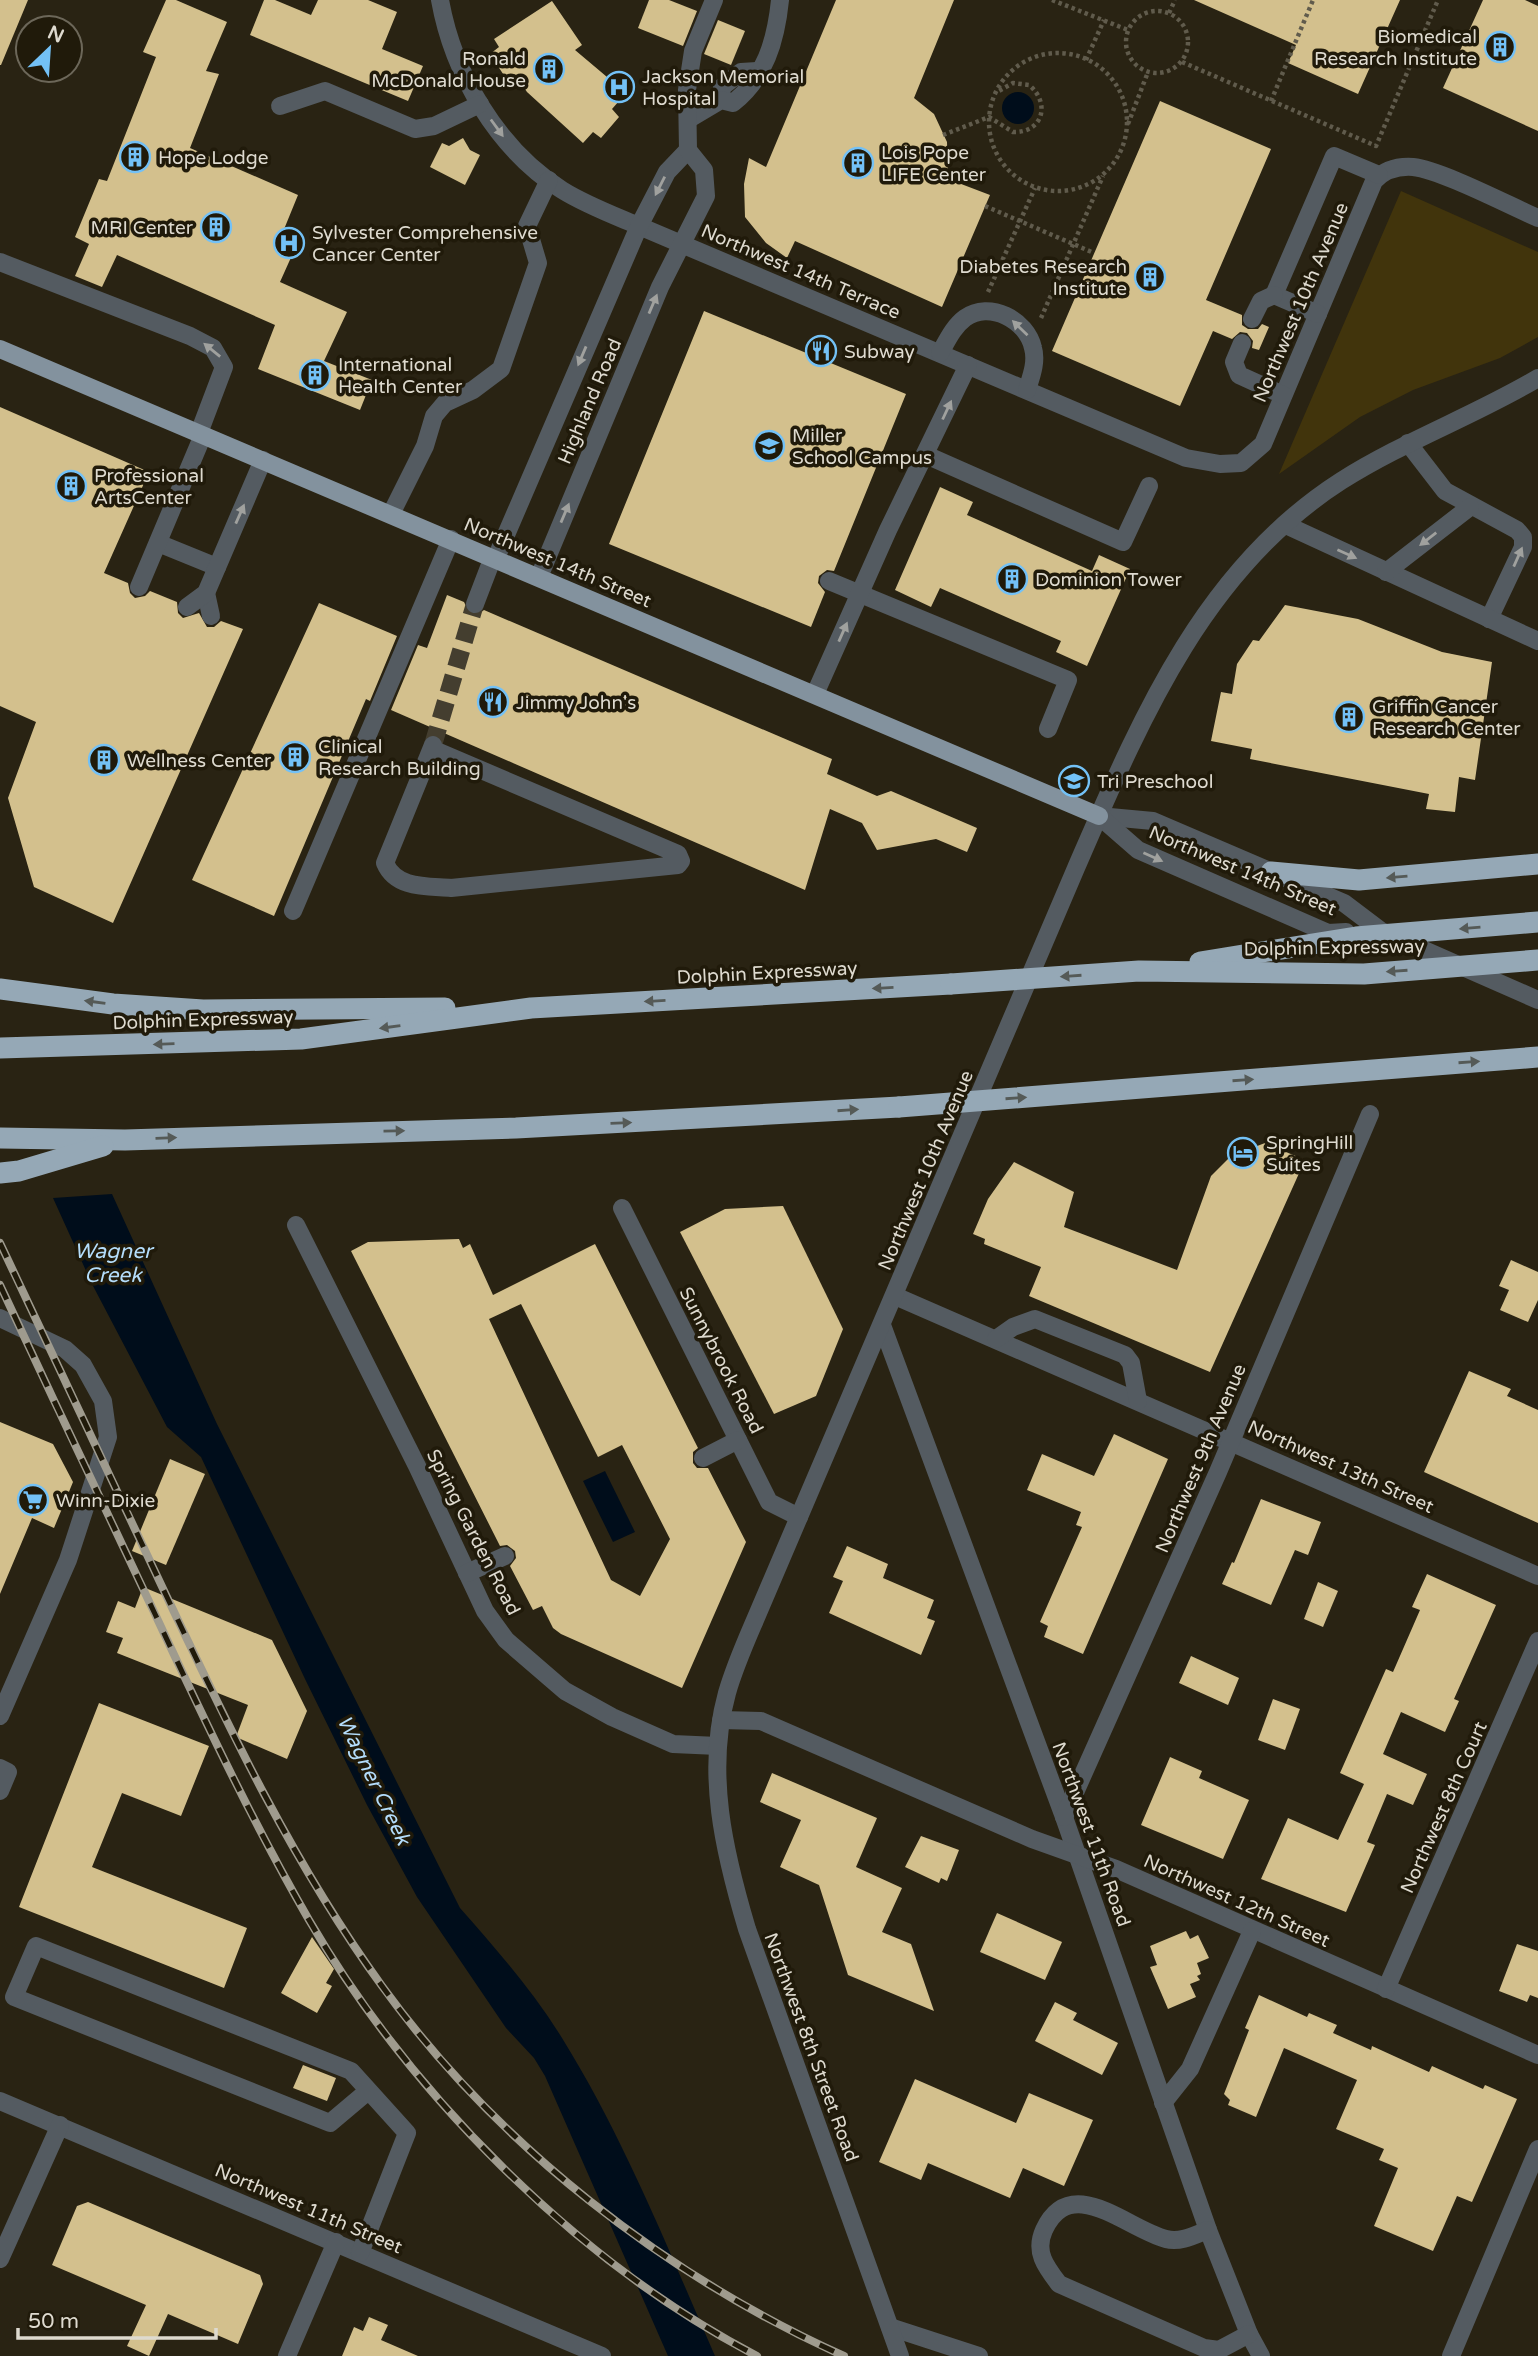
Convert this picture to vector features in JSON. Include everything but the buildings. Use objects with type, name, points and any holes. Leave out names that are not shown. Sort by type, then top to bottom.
[{"type":"highway","points":[[1271,872],[1359,880],[1538,864]]},
{"type":"highway","points":[[1139,971],[1356,937],[1538,922]]},
{"type":"highway","name":"Dolphin Expressway","points":[[0,1048],[301,1039],[531,1008],[1139,971],[1364,974],[1538,960]]},
{"type":"highway","points":[[0,989],[114,1004],[203,1010],[531,1008]]},
{"type":"highway","points":[[0,1138],[125,1140],[649,1122],[899,1107],[1538,1057]]},
{"type":"highway","points":[[0,1173],[19,1171],[125,1140]]},
{"type":"main road","name":"Northwest 14th Street","points":[[0,349],[1099,816]]},
{"type":"street","name":"Northwest 14th Terrace","points":[[440,0],[445,27],[472,93],[509,144],[549,180],[589,204],[1186,458],[1220,464],[1241,463]]},
{"type":"street","points":[[688,150],[690,64],[714,0]]},
{"type":"street","points":[[689,119],[721,100],[722,86],[741,72],[757,71],[768,57],[777,35],[780,0]]},
{"type":"street","points":[[280,106],[325,91],[415,129],[434,126],[481,104]]},
{"type":"street","name":"Highland Road","points":[[475,604],[639,226],[667,172],[688,150],[704,170],[706,196],[680,243],[539,577]]},
{"type":"street","points":[[1252,319],[1261,301],[1274,295],[1334,156],[1379,174],[1403,167],[1426,170],[1538,218]]},
{"type":"street","name":"Northwest 10th Avenue","points":[[1241,463],[1263,444],[1379,174]]},
{"type":"street","points":[[391,514],[425,446],[434,416],[445,403],[473,390],[501,369],[538,263],[527,226],[549,180]]},
{"type":"street","points":[[0,262],[190,336],[213,348],[224,367],[201,434],[139,587]]},
{"type":"street","points":[[1274,295],[1318,314]]},
{"type":"street","points":[[940,353],[953,330],[965,318],[989,310],[1004,315],[1028,334],[1034,349],[1034,365],[1027,390]]},
{"type":"street","points":[[1241,343],[1234,362],[1239,375],[1283,395]]},
{"type":"street","points":[[815,694],[968,365]]},
{"type":"street","points":[[1538,378],[1505,397],[1408,443],[1339,483],[1286,525],[1538,641]]},
{"type":"street","points":[[1408,443],[1445,491],[1517,530],[1523,537],[1523,547],[1489,619]]},
{"type":"street","points":[[926,455],[1123,542],[1149,486]]},
{"type":"street","points":[[187,607],[206,593],[263,460]]},
{"type":"street","points":[[1387,572],[1471,507]]},
{"type":"street","name":"Northwest 10th Avenue","points":[[718,1746],[721,1720],[742,1652],[1099,816],[1158,691],[1198,622],[1227,583],[1286,525]]},
{"type":"street","points":[[293,911],[451,539]]},
{"type":"street","points":[[158,543],[217,567]]},
{"type":"street","points":[[830,581],[1069,680],[1048,729]]},
{"type":"street","points":[[206,593],[211,617]]},
{"type":"street","points":[[433,747],[678,854],[681,861],[678,865],[451,888],[414,885],[401,881],[389,873],[385,863],[433,747]]},
{"type":"street","name":"Northwest 14th Street","points":[[1099,816],[1153,821],[1344,903],[1381,931],[1538,1000]]},
{"type":"street","name":"Northwest 14th Street","points":[[1099,816],[1138,850],[1328,933],[1381,931]]},
{"type":"street","name":"Northwest 9th Avenue","points":[[1064,1817],[1231,1441],[1370,1114]]},
{"type":"street","name":"Sunnybrook Road","points":[[622,1208],[769,1502],[799,1517]]},
{"type":"street","name":"Spring Garden Road","points":[[296,1225],[485,1611],[506,1640],[565,1691],[612,1717],[673,1744],[718,1746]]},
{"type":"street","name":"Northwest 13th Street","points":[[895,1296],[1538,1576]]},
{"type":"street","points":[[0,1318],[42,1336],[83,1365],[103,1401],[107,1437],[68,1560],[0,1716]]},
{"type":"street","points":[[996,1339],[1013,1327],[1035,1319],[1125,1355],[1131,1363],[1138,1401]]},
{"type":"street","name":"Northwest 11th Road","points":[[882,1325],[1064,1817],[1208,2230],[1249,2334],[1261,2356]]},
{"type":"street","points":[[703,1458],[738,1440]]},
{"type":"street","points":[[467,1573],[505,1556]]},
{"type":"street","name":"Northwest 8th Court","points":[[1386,1989],[1536,1653]]},
{"type":"street","name":"Northwest 12th Street","points":[[721,1720],[761,1721],[1078,1857],[1116,1869],[1538,2055]]},
{"type":"street","name":"Northwest 8th Street Road","points":[[718,1746],[720,1819],[731,1875],[893,2345]]},
{"type":"street","points":[[0,1768],[8,1772],[0,1790]]},
{"type":"street","points":[[1163,2103],[1190,2069],[1252,1931]]},
{"type":"street","points":[[360,2253],[407,2133],[351,2071],[36,1946],[14,1997],[330,2123],[368,2091]]},
{"type":"street","name":"Northwest 11th Street","points":[[0,2101],[602,2356]]},
{"type":"street","points":[[0,2259],[60,2125]]},
{"type":"street","points":[[1451,2356],[1538,2149]]},
{"type":"street","points":[[1208,2230],[1180,2240],[1167,2240],[1093,2206],[1074,2203],[1058,2211],[1047,2224],[1040,2239],[1040,2253],[1046,2267],[1059,2284],[1204,2348],[1219,2350],[1249,2334]]},
{"type":"street","points":[[287,2356],[337,2242]]},
{"type":"street","points":[[893,2345],[979,2356]]},
{"type":"path","points":[[1052,0],[1128,30]]},
{"type":"path","points":[[1169,13],[1175,0]]},
{"type":"path","points":[[1271,101],[1313,0]]},
{"type":"path","points":[[1182,62],[1376,146],[1437,0]]},
{"type":"path","points":[[1159,11],[1169,13],[1184,25],[1188,34],[1187,53],[1182,62],[1167,72],[1148,72],[1131,60],[1127,51],[1128,30],[1140,15],[1159,11]]},
{"type":"path","points":[[1087,60],[1104,20]]},
{"type":"path","points":[[1104,175],[1084,187],[1058,191],[1035,188],[1013,175],[999,158],[989,135],[989,117],[994,94],[1006,75],[1029,59],[1053,52],[1087,60],[1101,67],[1118,87],[1128,125]]},
{"type":"path","points":[[1040,319],[1104,175],[1122,149],[1148,72]]},
{"type":"path","points":[[989,117],[1008,131],[1022,132],[1030,129],[1042,115],[1042,100],[1030,85],[1013,83],[994,94]]},
{"type":"path","points":[[943,135],[989,117]]},
{"type":"path","points":[[987,294],[1035,188]]},
{"type":"path","points":[[985,206],[1094,253]]},
{"type":"shaded area","points":[[1401,191],[1538,252],[1538,337],[1500,358],[1413,390],[1360,417],[1279,474]]},
{"type":"water","points":[[1018,92],[1030,96],[1034,108],[1030,120],[1018,124],[1006,120],[1002,108],[1006,96]]},
{"type":"water","name":"Wagner Creek","points":[[112,1194],[217,1424],[460,1908],[539,2004],[584,2076],[644,2194],[715,2356],[668,2356],[545,2076],[534,2058],[506,2028],[417,1897],[367,1805],[305,1679],[201,1457],[167,1427],[92,1284],[53,1198]]},
{"type":"water","points":[[605,1471],[635,1532],[613,1542],[583,1481]]},
{"type":"tunnel","points":[[433,745],[475,604]]},
{"type":"railway","points":[[0,1243],[239,1746],[320,1893],[382,1986],[428,2044],[478,2100],[532,2152],[589,2201],[650,2246],[713,2287],[778,2324],[844,2356]]},
{"type":"railway","points":[[0,1285],[229,1769],[288,1883],[350,1985],[397,2049],[448,2110],[504,2168],[563,2223],[625,2273],[690,2317],[757,2356]]},
{"type":"place","name":"Biomedical Research Institute","points":[[1500,47]]},
{"type":"place","name":"Ronald McDonald House","points":[[549,69]]},
{"type":"place","name":"Jackson Memorial Hospital","points":[[619,87]]},
{"type":"place","name":"Hope Lodge","points":[[135,157]]},
{"type":"place","name":"Lois Pope LIFE Center","points":[[858,163]]},
{"type":"place","name":"MRI Center","points":[[216,227]]},
{"type":"place","name":"Sylvester Comprehensive Cancer Center","points":[[289,243]]},
{"type":"place","name":"Diabetes Research Institute","points":[[1150,277]]},
{"type":"place","name":"Subway","points":[[821,351]]},
{"type":"place","name":"International Health Center","points":[[315,375]]},
{"type":"place","name":"Miller School Campus","points":[[769,446]]},
{"type":"place","name":"Professional ArtsCenter","points":[[71,486]]},
{"type":"place","name":"Dominion Tower","points":[[1012,579]]},
{"type":"place","name":"Jimmy John's","points":[[493,702]]},
{"type":"place","name":"Griffin Cancer Research Center","points":[[1349,717]]},
{"type":"place","name":"Clinical Research Building","points":[[295,757]]},
{"type":"place","name":"Wellness Center","points":[[104,760]]},
{"type":"place","name":"Tri Preschool","points":[[1074,781]]},
{"type":"place","name":"SpringHill Suites","points":[[1243,1153]]},
{"type":"place","name":"Winn-Dixie","points":[[33,1500]]}]
